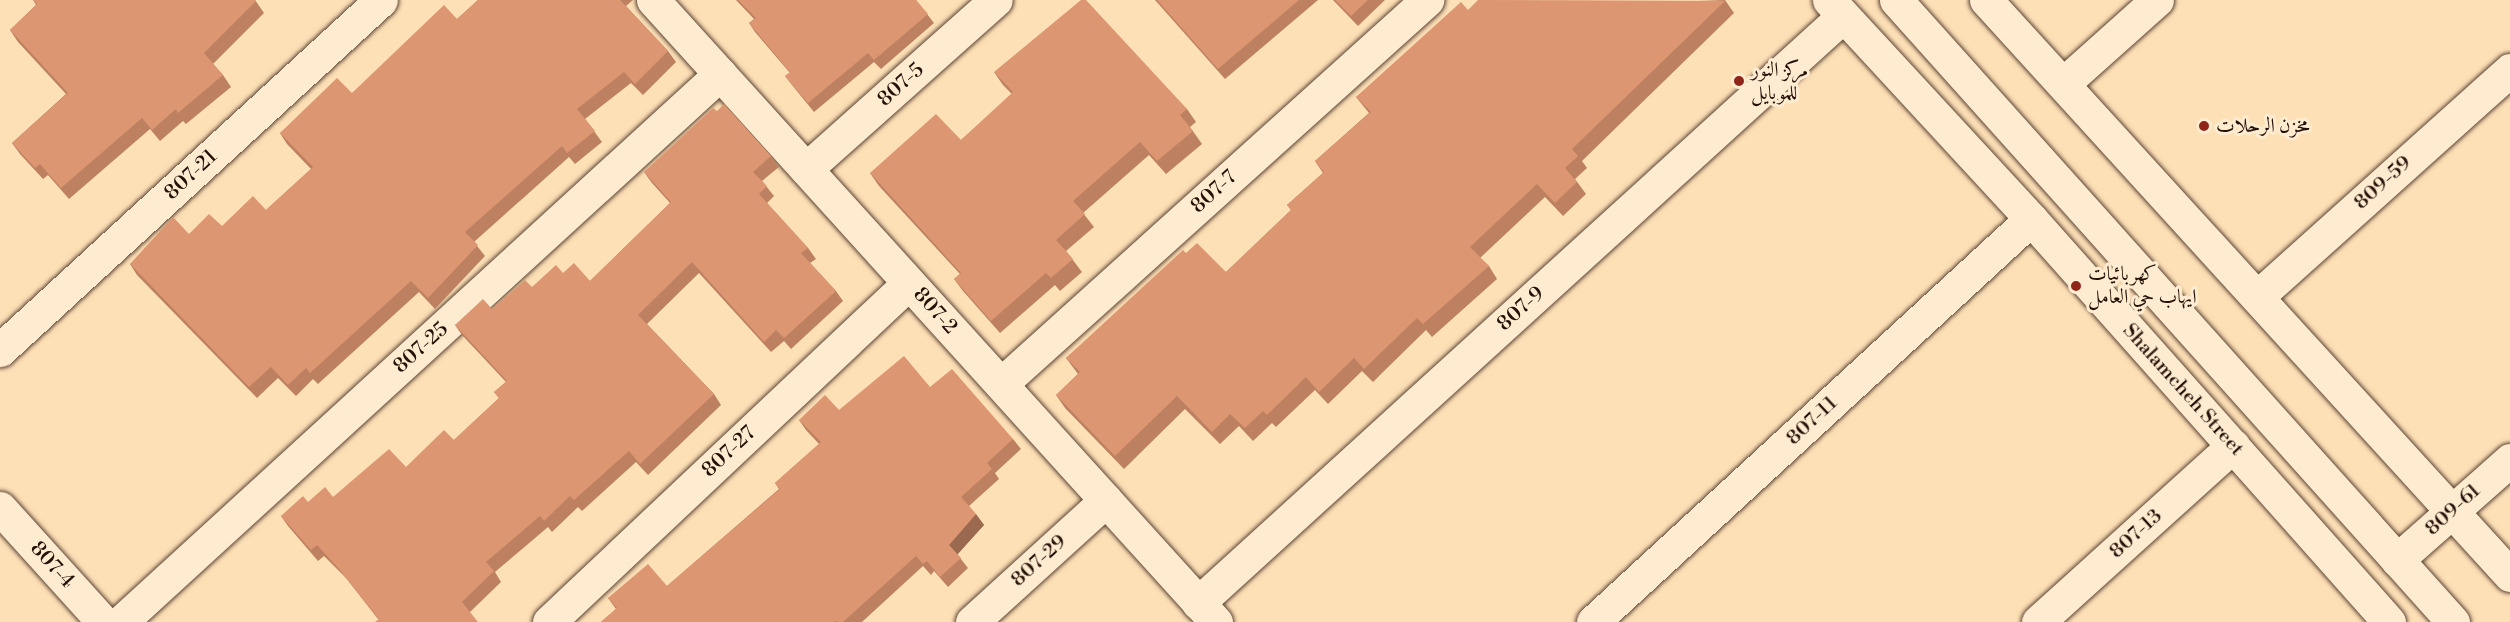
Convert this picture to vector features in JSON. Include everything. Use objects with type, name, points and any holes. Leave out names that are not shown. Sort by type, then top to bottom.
[{"type":"street","name":"807-21","points":[[0,350],[381,0]]},
{"type":"street","name":"807-2","points":[[653,0],[1207,613]]},
{"type":"street","name":"807-5","points":[[806,169],[996,0]]},
{"type":"street","name":"807-7","points":[[1000,384],[1427,0]]},
{"type":"street","points":[[1896,0],[2453,622]]},
{"type":"street","points":[[1986,0],[2510,575]]},
{"type":"street","points":[[2063,84],[2157,0]]},
{"type":"street","name":"Shalamcheh Street","points":[[1836,8],[2031,219],[2389,622]]},
{"type":"street","name":"807-9","points":[[1207,613],[1836,8]]},
{"type":"street","name":"809-59","points":[[2257,297],[2510,70]]},
{"type":"street","name":"807-25","points":[[121,622],[720,74]]},
{"type":"street","name":"807-11","points":[[1593,622],[2031,219]]},
{"type":"street","name":"807-27","points":[[549,622],[909,283]]},
{"type":"street","name":"807-13","points":[[2038,622],[2233,446]]},
{"type":"street","name":"809-61","points":[[2397,560],[2510,460]]},
{"type":"street","name":"807-29","points":[[972,622],[1106,500]]},
{"type":"street","name":"807-4","points":[[7,530],[103,622]]},
{"type":"building","points":[[33,0],[256,1],[204,53],[223,75],[178,113],[176,109],[152,130],[142,118],[61,188],[40,164],[35,168],[12,143],[68,93],[10,30],[37,4]]},
{"type":"building","points":[[478,0],[620,0],[668,51],[635,84],[624,72],[577,109],[595,131],[567,153],[562,146],[465,232],[478,245],[428,298],[411,281],[310,373],[306,368],[288,385],[271,367],[249,387],[130,264],[173,217],[189,234],[209,214],[222,226],[253,196],[266,210],[313,167],[280,133],[337,78],[352,93],[444,5],[457,19]]},
{"type":"building","points":[[738,0],[916,0],[928,14],[874,60],[868,53],[808,103],[785,76],[790,72],[749,23],[756,18]]},
{"type":"building","points":[[1081,0],[1086,0],[1187,109],[1180,115],[1193,131],[1157,161],[1140,142],[1073,201],[1085,214],[1056,240],[1073,259],[1051,278],[1046,273],[991,321],[954,279],[961,273],[870,173],[936,114],[961,140],[1013,92],[994,72]]},
{"type":"building","points":[[1157,0],[1299,0],[1218,69]]},
{"type":"building","points":[[1335,0],[1368,0],[1351,16]]},
{"type":"building","points":[[1478,0],[1725,1],[1572,149],[1578,156],[1565,168],[1577,182],[1555,203],[1537,184],[1470,247],[1489,266],[1423,324],[1417,318],[1364,369],[1354,358],[1319,392],[1306,377],[1267,415],[1263,411],[1245,428],[1230,414],[1212,432],[1177,396],[1115,456],[1056,395],[1080,372],[1066,358],[1183,250],[1186,253],[1197,243],[1226,272],[1291,210],[1287,205],[1324,172],[1315,161],[1371,112],[1356,97],[1461,2],[1468,10]]},
{"type":"building","points":[[724,104],[771,156],[753,172],[767,186],[759,194],[808,248],[801,253],[836,291],[784,338],[776,330],[764,342],[692,262],[638,315],[714,394],[640,464],[629,451],[574,500],[570,496],[544,521],[540,516],[486,562],[494,571],[462,602],[478,622],[375,622],[379,619],[338,568],[317,545],[311,550],[281,516],[303,496],[308,502],[325,487],[333,497],[389,449],[406,467],[444,430],[454,440],[499,398],[494,392],[507,381],[455,325],[483,299],[492,309],[525,280],[532,287],[556,265],[563,273],[574,263],[590,281],[671,202],[644,172],[713,108],[717,111]]},
{"type":"building","points":[[904,356],[930,387],[952,369],[1013,439],[987,463],[992,469],[961,497],[976,514],[949,545],[961,558],[940,577],[927,561],[923,564],[916,556],[843,622],[601,622],[617,608],[608,598],[648,564],[667,586],[780,489],[775,483],[821,442],[799,420],[825,395],[839,410]]},
{"type":"place","name":"مركز النور للموبايل","points":[[1739,81]]},
{"type":"place","name":"مخزن الرحلات","points":[[2204,126]]},
{"type":"place","name":"كهربائيات ايهاب حي العامل","points":[[2076,286]]}]
